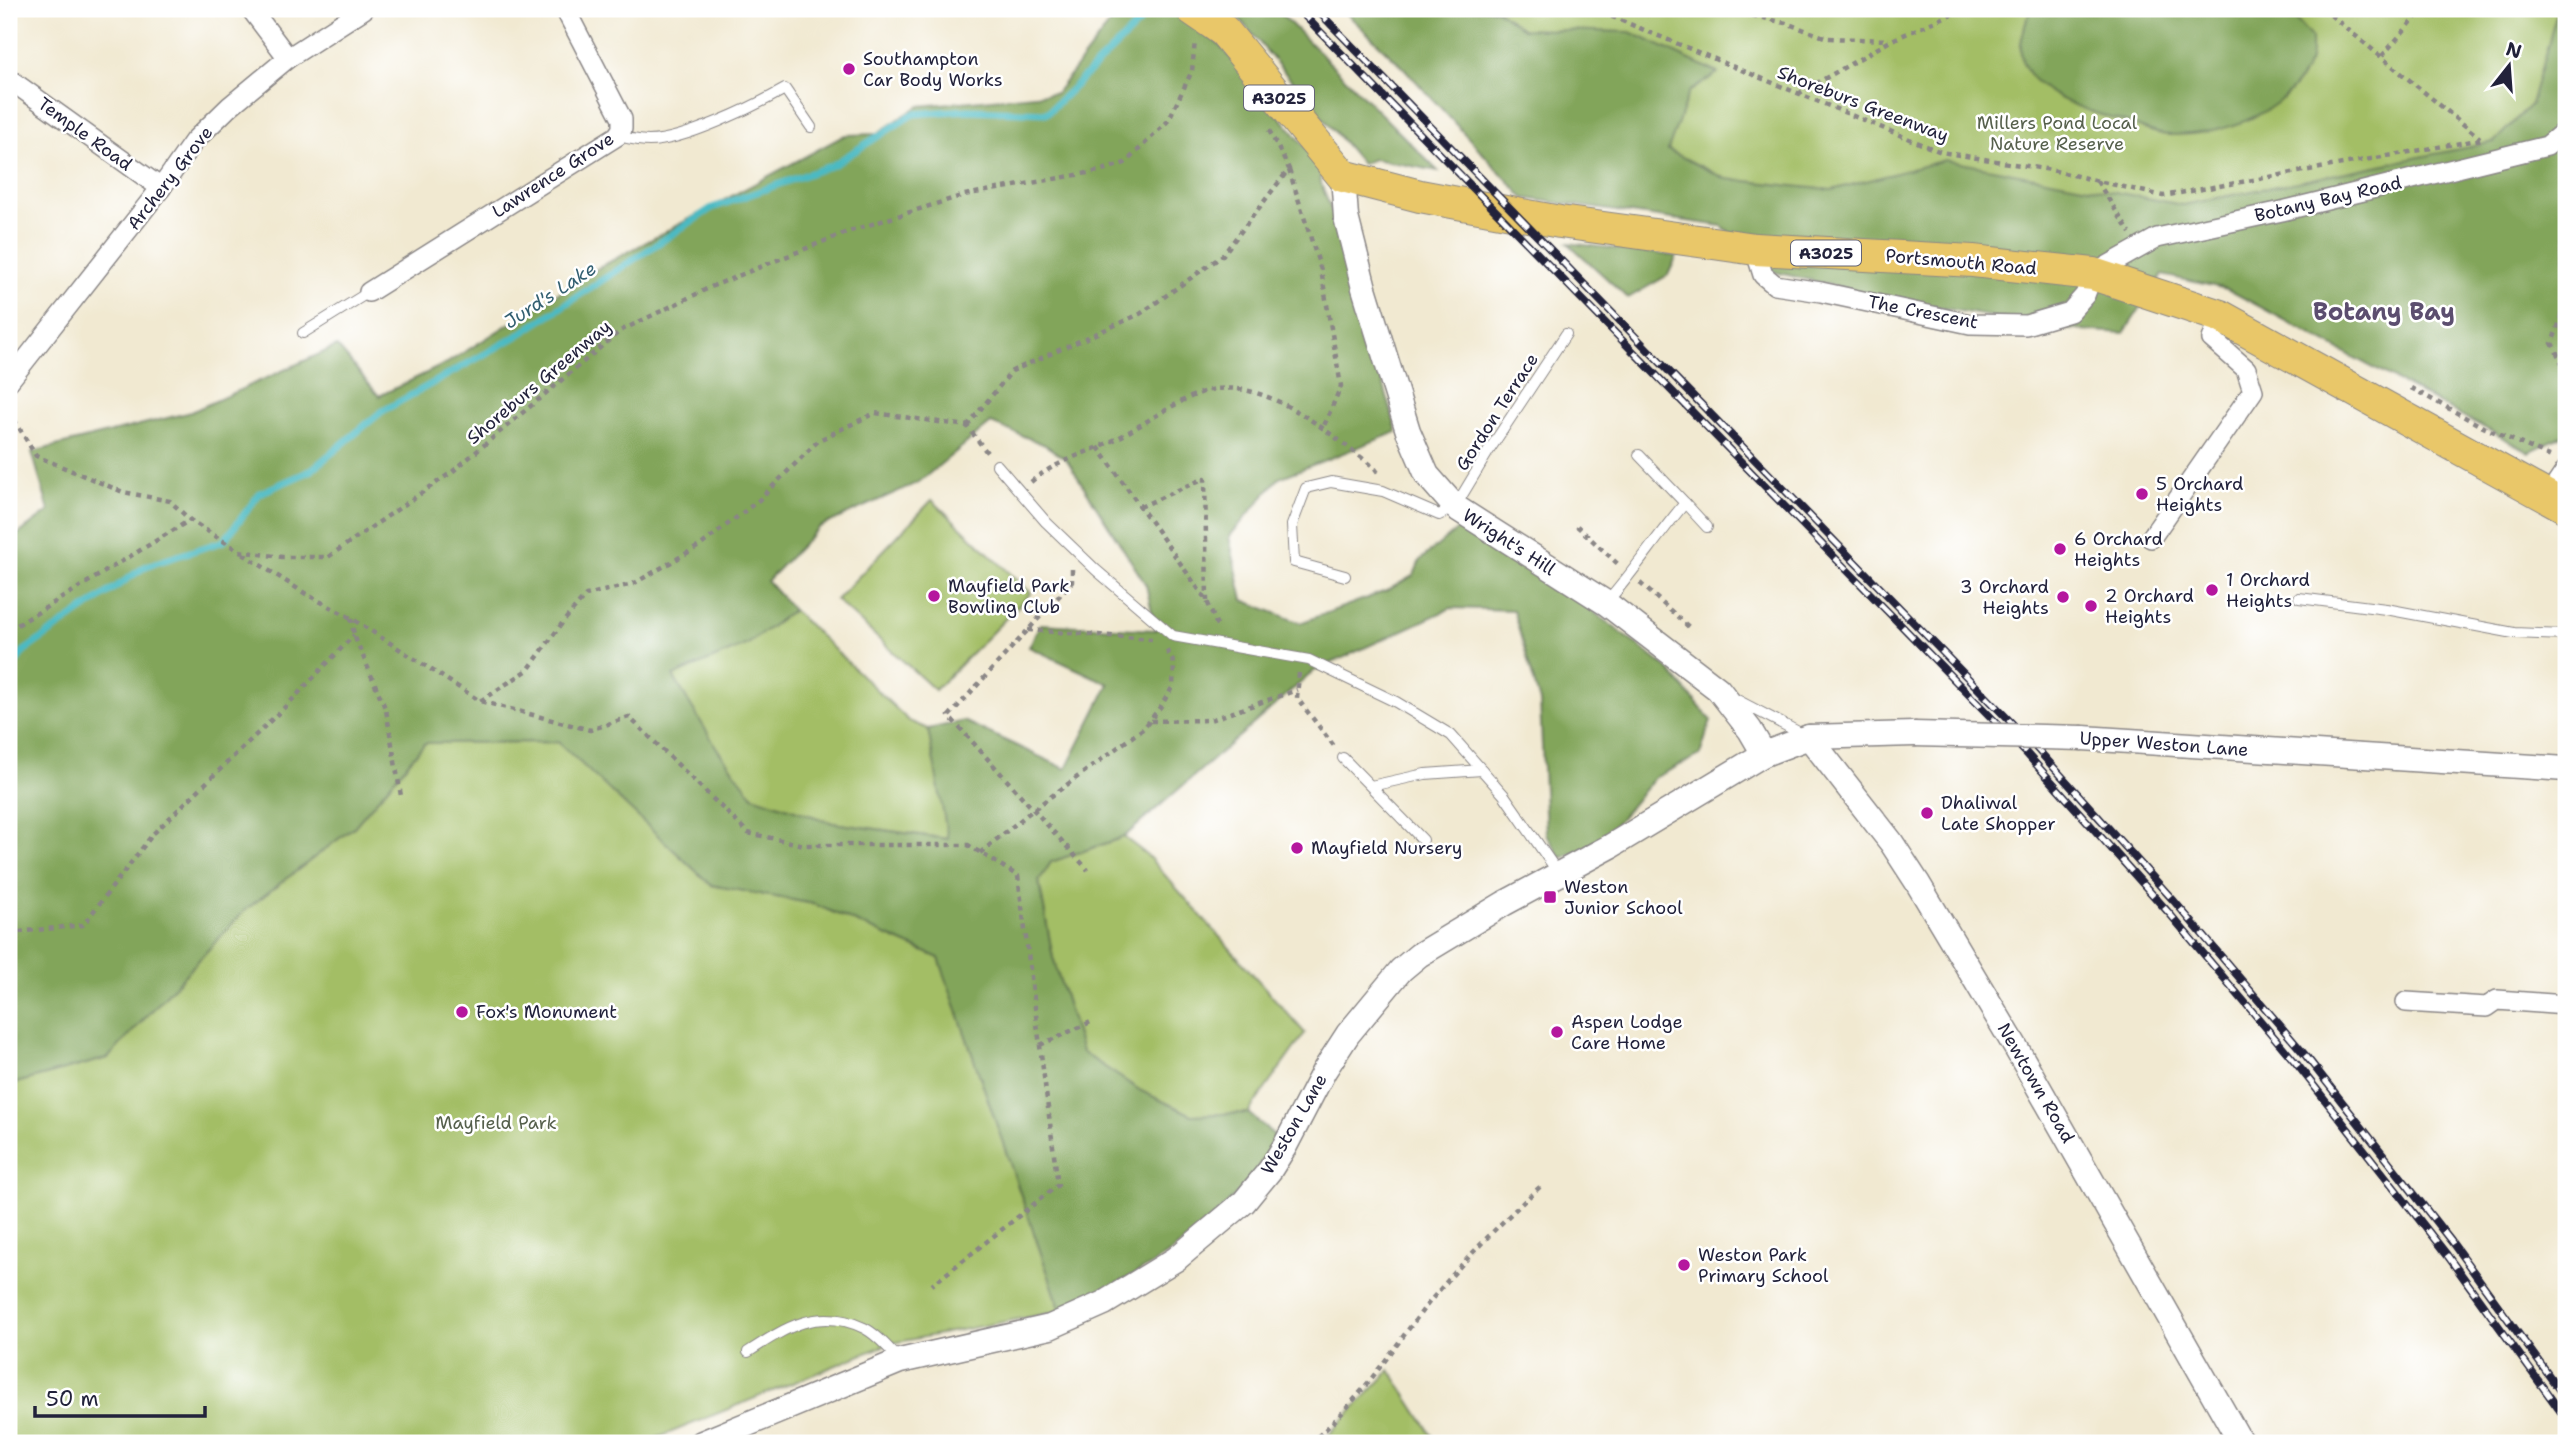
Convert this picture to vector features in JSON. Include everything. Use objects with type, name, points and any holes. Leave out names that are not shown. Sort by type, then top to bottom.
[{"type":"main road","name":"A3025","points":[[1202,15],[1224,30],[1343,176]]},
{"type":"main road","name":"Portsmouth Road","points":[[1343,176],[1420,196],[1560,222],[1755,249],[1973,261],[2093,274],[2220,316],[2557,502]]},
{"type":"street","points":[[251,9],[288,58]]},
{"type":"street","name":"Archery Grove","points":[[9,381],[162,188],[194,141],[230,106],[288,58],[364,9]]},
{"type":"street","name":"Lawrence Grove","points":[[369,292],[617,136],[622,128],[622,119],[565,9]]},
{"type":"street","name":"Temple Road","points":[[9,79],[162,188]]},
{"type":"street","name":"Botany Bay Road","points":[[2093,274],[2157,238],[2282,211],[2547,146],[2566,130]]},
{"type":"street","name":"Wright's Hill","points":[[1343,176],[1346,217],[1364,288],[1408,431],[1427,475],[1455,507],[1606,603],[1718,689],[1750,730],[1764,754]]},
{"type":"street","name":"The Crescent","points":[[1755,249],[1763,275],[1775,285],[1821,292],[1970,324],[2026,325],[2070,312],[2085,295],[2093,274]]},
{"type":"street","points":[[2151,538],[2253,391],[2246,369],[2212,339],[2220,316]]},
{"type":"street","name":"Portsmouth Road","points":[[2557,502],[2566,470]]},
{"type":"street","name":"Upper Weston Lane","points":[[1764,754],[1809,737],[1913,734],[2083,738],[2566,769]]},
{"type":"street","name":"Newtown Road","points":[[1809,737],[1891,842],[1926,896],[2015,1046],[2241,1443]]},
{"type":"street","name":"Weston Lane","points":[[702,1443],[900,1361],[1050,1327],[1104,1303],[1194,1246],[1244,1202],[1270,1170],[1324,1071],[1348,1034],[1401,970],[1440,941],[1764,754]]},
{"type":"street","points":[[2406,1002],[2487,1007],[2497,1000],[2566,1005]]},
{"type":"lane","points":[[617,136],[650,141],[681,134],[754,107],[785,89],[811,127]]},
{"type":"lane","points":[[303,333],[369,292]]},
{"type":"lane","name":"Gordon Terrace","points":[[1455,507],[1566,334]]},
{"type":"lane","points":[[1639,455],[1707,527]]},
{"type":"lane","points":[[997,465],[1046,522],[1173,636],[1309,660],[1396,702],[1451,735],[1504,795],[1559,874]]},
{"type":"lane","points":[[1345,576],[1294,562],[1292,525],[1306,488],[1331,482],[1389,493],[1439,514],[1455,507]]},
{"type":"lane","points":[[1606,603],[1631,575],[1654,539],[1685,503]]},
{"type":"lane","points":[[2300,598],[2386,608],[2514,633],[2566,635]]},
{"type":"lane","points":[[1718,689],[1789,729],[1809,737]]},
{"type":"lane","points":[[1343,758],[1423,840]]},
{"type":"lane","points":[[1371,786],[1425,774],[1482,770]]},
{"type":"lane","points":[[748,1352],[799,1322],[826,1319],[863,1328],[876,1336],[900,1361]]},
{"type":"path","name":"Shoreburs Greenway","points":[[1593,9],[1941,152],[2051,170],[2163,196],[2481,138],[2494,140]]},
{"type":"path","points":[[1603,13],[1683,9]]},
{"type":"path","points":[[1723,9],[1786,23],[1827,38],[1892,40]]},
{"type":"path","points":[[1798,94],[1892,40],[1963,9]]},
{"type":"path","points":[[2323,9],[2481,138]]},
{"type":"path","points":[[2333,9],[2336,19]]},
{"type":"path","points":[[2382,56],[2423,9]]},
{"type":"path","name":"Shoreburs Greenway","points":[[9,411],[36,456],[123,492],[170,501],[190,520],[239,551],[282,557],[328,557],[452,472],[620,331],[713,286],[846,232],[964,195],[1098,171],[1125,163],[1168,121],[1192,71],[1194,42],[1202,15]]},
{"type":"path","points":[[1264,120],[1289,169],[1321,270],[1341,386],[1323,428]]},
{"type":"path","points":[[967,426],[1012,371],[1140,314],[1222,256],[1289,169]]},
{"type":"path","points":[[2096,180],[2132,235]]},
{"type":"path","points":[[2566,305],[2552,343],[2566,371]]},
{"type":"path","points":[[1020,492],[1044,471],[1098,447],[1180,402],[1214,389],[1246,391],[1295,408],[1374,467],[1389,493]]},
{"type":"path","points":[[480,701],[528,670],[562,622],[586,595],[633,584],[701,545],[759,500],[819,440],[875,413],[967,426],[997,465]]},
{"type":"path","points":[[2566,431],[2566,452]]},
{"type":"path","points":[[1098,447],[1207,601],[1226,645]]},
{"type":"path","points":[[1140,507],[1205,478],[1207,601]]},
{"type":"path","points":[[9,629],[190,520]]},
{"type":"path","points":[[1073,547],[1072,582],[949,716],[1088,870]]},
{"type":"path","points":[[239,551],[306,594],[351,618],[480,701],[590,730],[629,717],[748,832],[804,845],[968,845],[1018,876],[1058,1185],[932,1285]]},
{"type":"path","points":[[351,618],[354,635],[386,710],[401,796]]},
{"type":"path","points":[[980,853],[1144,728],[1173,686],[1174,663],[1160,640],[1027,630]]},
{"type":"path","points":[[9,933],[83,925],[153,834],[354,635]]},
{"type":"path","points":[[1300,659],[1297,698],[1343,758]]},
{"type":"path","points":[[1150,721],[1210,720],[1297,690]]},
{"type":"path","points":[[1040,1045],[1093,1021]]},
{"type":"path","points":[[1310,1443],[1326,1430],[1360,1392],[1428,1304],[1488,1234],[1542,1185]]},
{"type":"green space","points":[[1121,9],[1171,9],[1220,45],[1319,163],[1321,183],[1344,244],[1397,432],[1279,478],[1229,537],[1243,600],[1300,623],[1386,591],[1414,575],[1420,560],[1465,523],[1581,602],[1668,669],[1711,720],[1700,755],[1654,778],[1605,837],[1561,858],[1546,834],[1540,702],[1513,610],[1451,608],[1314,671],[1124,837],[1051,862],[1039,881],[1053,958],[1082,1052],[1141,1091],[1192,1115],[1248,1113],[1280,1140],[1256,1172],[1214,1217],[1154,1263],[1061,1311],[939,958],[814,904],[711,885],[558,742],[425,743],[354,827],[244,911],[108,1058],[9,1085],[9,541],[49,511],[32,452],[191,412],[337,346],[379,396],[447,363],[598,268],[845,135],[876,134],[919,106],[1056,93]],"holes":[[[991,423],[1045,445],[1067,460],[1146,585],[1156,630],[1040,624],[1029,647],[1109,684],[1066,769],[964,721],[928,729],[948,839],[833,823],[753,796],[718,750],[673,676],[748,644],[793,610],[767,581],[819,527],[919,482]]]},
{"type":"green space","points":[[1231,9],[1276,9],[1438,171],[1374,159],[1362,164]]},
{"type":"green space","name":"Millers Pond Local Nature Reserve","points":[[1342,9],[2566,9],[2542,132],[2194,212],[1821,231],[1402,66]]},
{"type":"green space","points":[[1342,9],[1496,9],[1523,29],[1630,32],[1718,73],[1689,92],[1668,150],[1726,179],[1832,190],[1945,160],[2183,205],[2494,142],[2531,104],[2558,9],[2566,9],[2566,434],[2529,452],[2227,289],[2162,275],[2124,333],[2062,329],[1891,299],[1775,272],[1722,226],[1524,198],[1402,66]]},
{"type":"green space","points":[[2033,9],[2287,9],[2311,37],[2311,57],[2298,81],[2284,97],[2250,119],[2210,131],[2164,135],[2094,113],[2056,96],[2040,85],[2028,72],[2021,56],[2022,38]]},
{"type":"green space","points":[[1568,243],[1677,256],[1668,275],[1628,298]]},
{"type":"green space","name":"Mayfield Park Bowling Club","points":[[932,500],[1031,593],[935,690],[836,600]]},
{"type":"green space","points":[[793,610],[909,721],[928,729],[949,839],[833,823],[753,796],[718,750],[672,676],[748,644]]},
{"type":"green space","name":"Mayfield Park","points":[[559,742],[711,885],[814,904],[939,958],[1061,1311],[888,1344],[645,1443],[9,1443],[9,1085],[108,1058],[244,911],[354,827],[425,743]]},
{"type":"green space","points":[[1124,837],[1147,855],[1305,1033],[1248,1113],[1192,1115],[1141,1091],[1082,1052],[1053,958],[1039,881],[1051,862]]},
{"type":"green space","points":[[1390,1370],[1437,1443],[1321,1443]]},
{"type":"waterway","name":"Jurd's Lake","points":[[9,672],[24,651],[146,566],[224,541],[260,493],[310,471],[381,412],[517,336],[712,208],[833,165],[913,114],[968,110],[1047,113],[1139,23]]},
{"type":"railway","points":[[1298,9],[2026,753],[2169,913],[2296,1063],[2447,1255],[2566,1419]]},
{"type":"railway","points":[[1316,9],[2039,751],[2174,901],[2306,1056],[2451,1241],[2566,1399]]},
{"type":"place","name":"Southampton Car Body Works","points":[[849,69]]},
{"type":"place","name":"5 Orchard Heights","points":[[2142,494]]},
{"type":"place","name":"6 Orchard Heights","points":[[2060,549]]},
{"type":"place","name":"1 Orchard Heights","points":[[2212,590]]},
{"type":"place","name":"Mayfield Park Bowling Club","points":[[934,596]]},
{"type":"place","name":"3 Orchard Heights","points":[[2063,597]]},
{"type":"place","name":"2 Orchard Heights","points":[[2091,606]]},
{"type":"place","name":"Dhaliwal Late Shopper","points":[[1927,813]]},
{"type":"place","name":"Mayfield Nursery","points":[[1297,848]]},
{"type":"place","name":"Weston Junior School","points":[[1550,897]]},
{"type":"place","name":"Fox's Monument","points":[[462,1012]]},
{"type":"place","name":"Aspen Lodge Care Home","points":[[1557,1032]]},
{"type":"place","name":"Weston Park Primary School","points":[[1684,1265]]},
{"type":"district","name":"Botany Bay","points":[[2384,312]]}]
